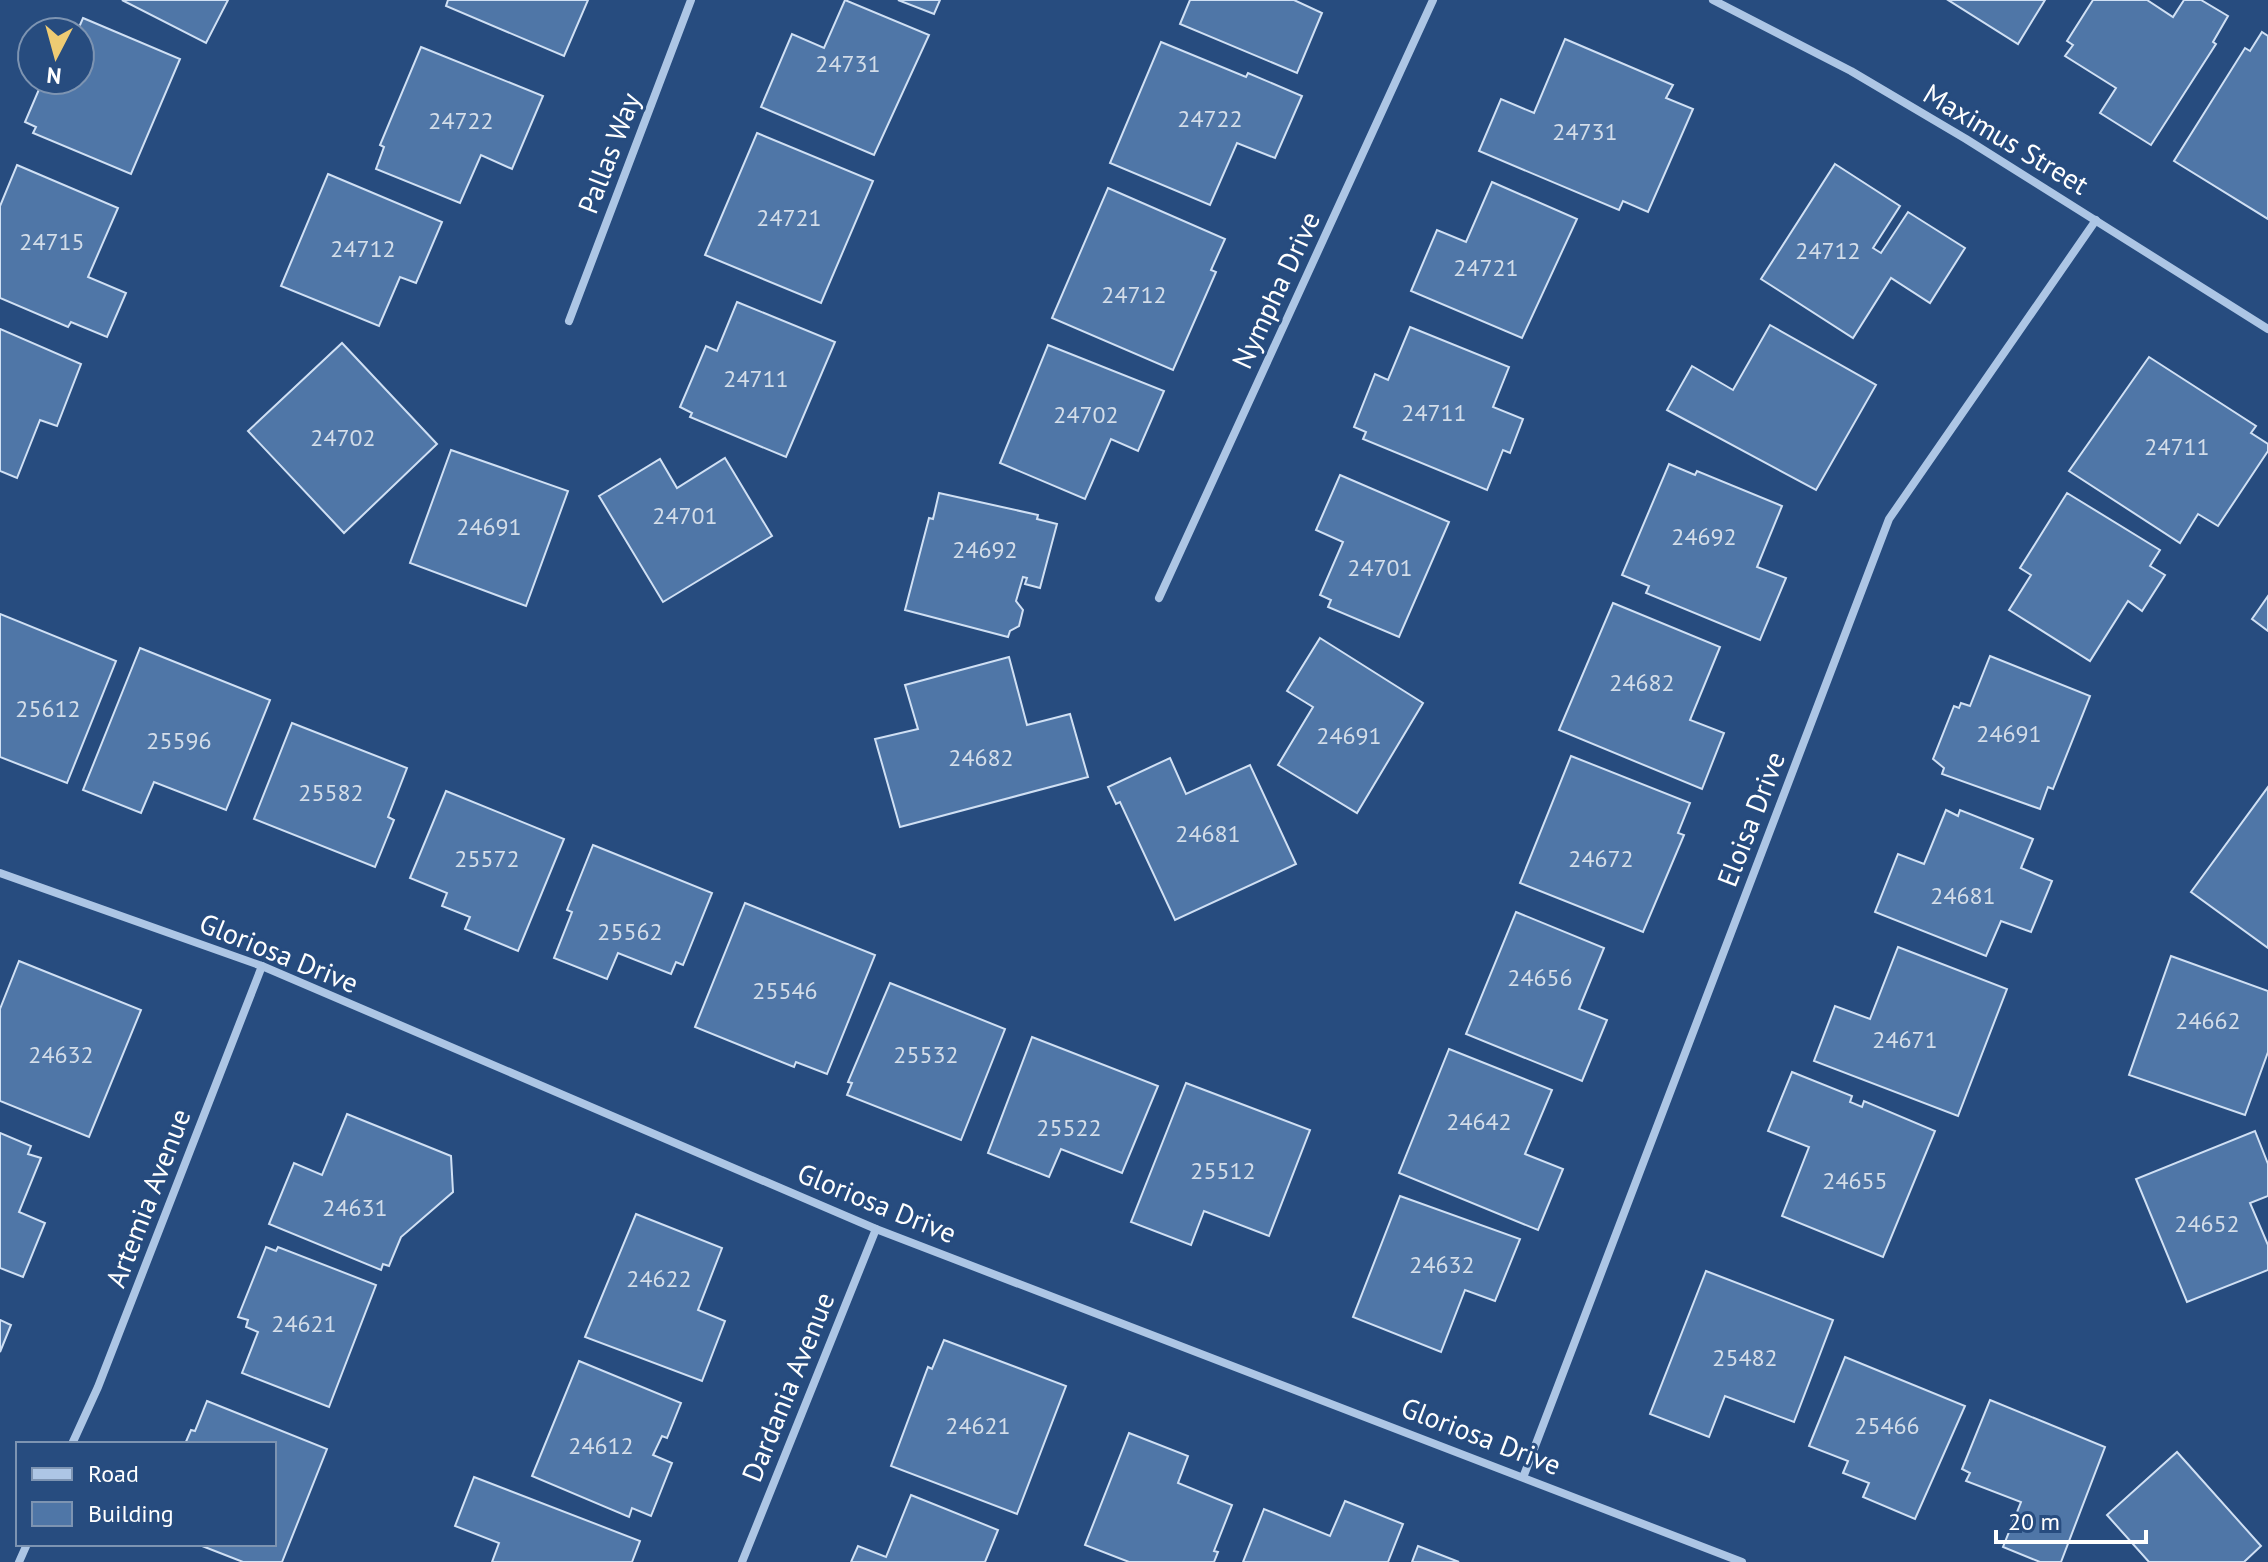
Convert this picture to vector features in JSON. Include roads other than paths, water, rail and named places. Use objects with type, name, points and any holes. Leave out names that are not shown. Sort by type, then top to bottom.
[{"type":"street","name":"Pallas Way","points":[[569,321],[691,0]]},
{"type":"street","name":"Nympha Drive","points":[[1159,598],[1433,0]]},
{"type":"street","name":"Maximus Street","points":[[1713,0],[1851,71],[2268,329]]},
{"type":"street","name":"Eloisa Drive","points":[[1524,1475],[1889,519],[2096,220]]},
{"type":"street","name":"Gloriosa Drive","points":[[0,873],[262,966],[876,1229],[1524,1475],[1742,1562]]},
{"type":"street","name":"Artemia Avenue","points":[[73,1442],[98,1387],[262,966]]},
{"type":"street","name":"Dardania Avenue","points":[[742,1562],[876,1229]]}]
